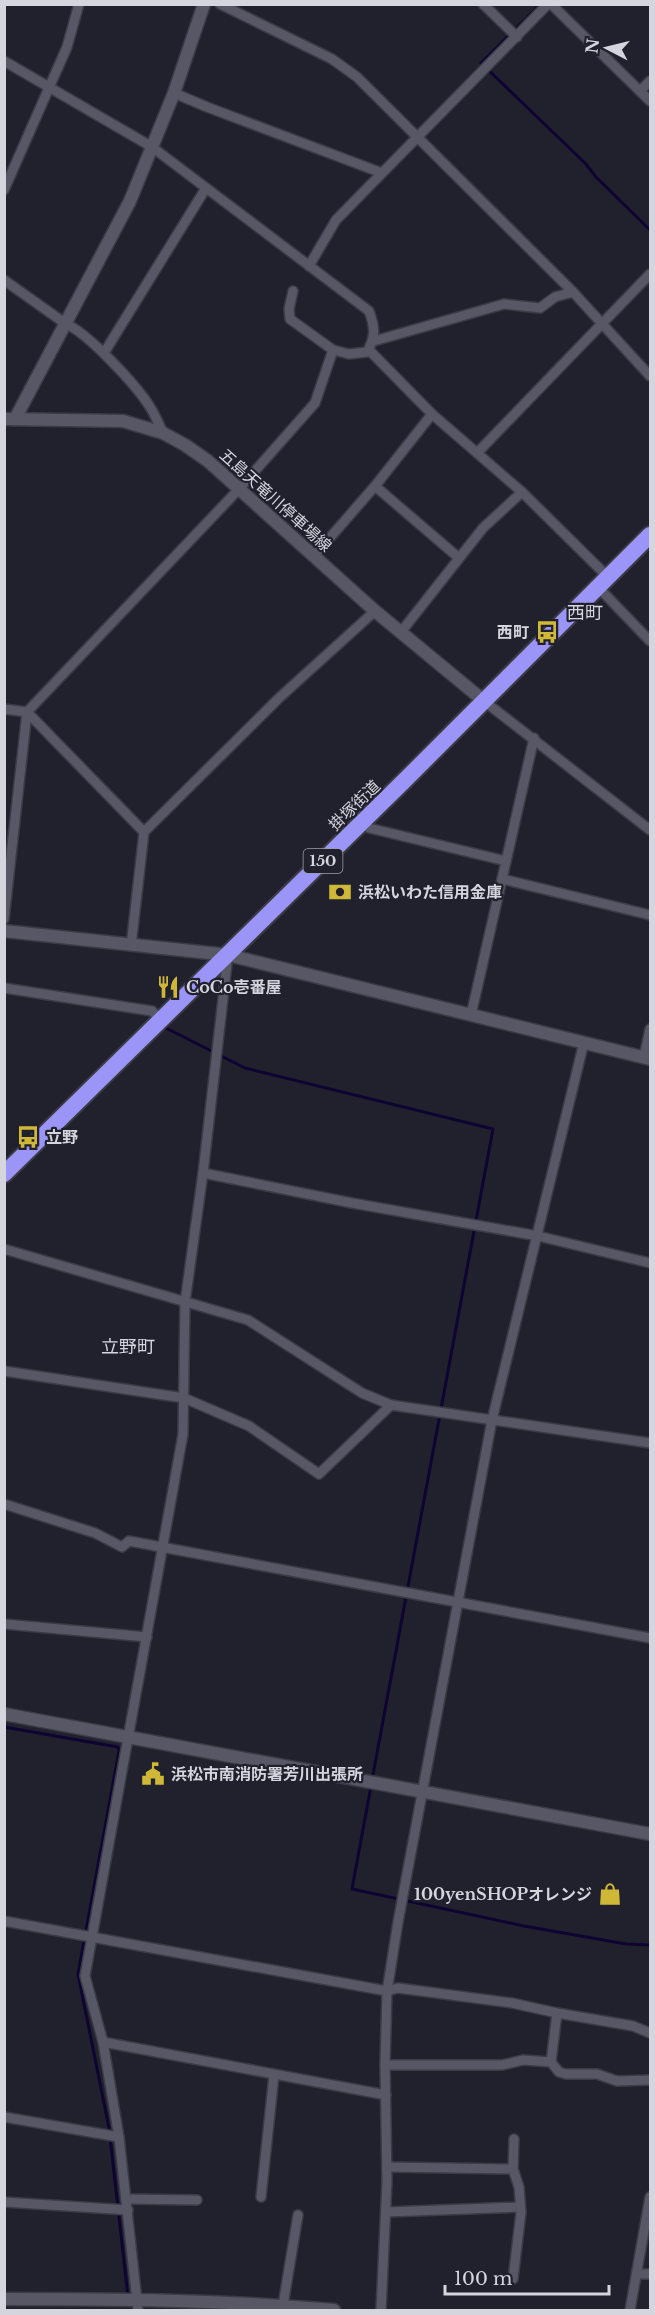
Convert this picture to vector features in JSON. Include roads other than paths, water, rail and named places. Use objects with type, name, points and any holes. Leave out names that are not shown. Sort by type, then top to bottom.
[{"type":"highway","name":"掛塚街道","points":[[4,1174],[363,822],[651,535]]},
{"type":"street","points":[[4,190],[67,47],[80,4]]},
{"type":"street","points":[[10,419],[66,324],[129,201],[174,93],[204,4]]},
{"type":"street","points":[[220,4],[332,59],[357,77],[573,292],[651,376]]},
{"type":"street","points":[[483,4],[516,36]]},
{"type":"street","points":[[309,266],[336,220],[550,4],[651,101]]},
{"type":"street","points":[[4,61],[152,147],[369,311],[375,326],[374,341],[369,350],[349,354],[333,350],[290,319],[289,309],[293,291]]},
{"type":"street","points":[[640,91],[651,81]]},
{"type":"street","points":[[174,93],[382,173]]},
{"type":"street","points":[[104,353],[206,188]]},
{"type":"street","points":[[477,453],[651,274]]},
{"type":"street","points":[[4,280],[66,324],[76,328],[104,353],[150,406],[163,433]]},
{"type":"street","points":[[374,341],[504,304],[540,308],[555,297],[573,292]]},
{"type":"street","points":[[4,919],[27,712],[239,489],[315,403],[333,350]]},
{"type":"street","points":[[369,350],[432,414],[522,492],[603,582],[651,641]]},
{"type":"street","points":[[314,556],[375,486],[432,414]]},
{"type":"street","name":"五島天竜川停車場線","points":[[10,419],[123,421],[163,433],[185,445],[208,461],[375,611],[484,701]]},
{"type":"street","points":[[375,486],[459,558]]},
{"type":"street","points":[[400,632],[483,528],[522,492]]},
{"type":"street","points":[[132,946],[144,832],[279,698],[375,611]]},
{"type":"street","points":[[484,701],[651,830]]},
{"type":"street","points":[[4,709],[27,712],[144,832]]},
{"type":"street","points":[[471,1015],[534,738]]},
{"type":"street","points":[[363,822],[369,828],[506,861]]},
{"type":"street","points":[[502,879],[651,915]]},
{"type":"street","points":[[4,931],[228,955],[647,1058],[651,1029]]},
{"type":"street","points":[[137,2304],[119,2137],[103,2042],[85,1976],[88,1936],[129,1737],[183,1434],[185,1302],[203,1173],[228,955]]},
{"type":"street","points":[[4,988],[152,1011],[159,1022]]},
{"type":"street","points":[[381,2310],[387,2167],[385,2065],[387,1991],[492,1420],[584,1042]]},
{"type":"street","points":[[203,1173],[352,1203],[537,1236],[651,1263]]},
{"type":"street","points":[[4,1249],[248,1320],[362,1393],[391,1405],[651,1443]]},
{"type":"street","points":[[4,1371],[184,1398],[249,1426],[319,1474],[391,1405]]},
{"type":"street","points":[[4,1504],[95,1533],[122,1547],[129,1540],[651,1638]]},
{"type":"street","points":[[4,1624],[147,1637]]},
{"type":"street","points":[[4,1714],[651,1834]]},
{"type":"street","points":[[4,1921],[387,1991],[398,1988],[512,2003],[633,2026],[651,2032]]},
{"type":"street","points":[[557,2013],[551,2062],[559,2072],[597,2074],[617,2081],[651,2080]]},
{"type":"street","points":[[103,2042],[386,2095]]},
{"type":"street","points":[[385,2065],[502,2065],[523,2060],[551,2062]]},
{"type":"street","points":[[261,2197],[274,2075]]},
{"type":"street","points":[[4,2117],[119,2137]]},
{"type":"street","points":[[513,2279],[521,2212],[519,2187],[513,2169],[514,2139]]},
{"type":"street","points":[[387,2167],[513,2169]]},
{"type":"street","points":[[630,2310],[651,2198]]},
{"type":"street","points":[[126,2199],[197,2200]]},
{"type":"street","points":[[4,2202],[128,2210]]},
{"type":"street","points":[[386,2212],[520,2207]]},
{"type":"street","points":[[283,2306],[297,2215]]},
{"type":"street","points":[[637,2274],[651,2274]]},
{"type":"street","points":[[4,2299],[283,2306],[334,2310]]},
{"type":"waterway","points":[[541,4],[481,63],[585,163],[596,177],[650,230]]},
{"type":"waterway","points":[[139,1013],[150,1015],[155,1020]]},
{"type":"waterway","points":[[162,1026],[245,1068],[493,1129],[372,1780]]},
{"type":"waterway","points":[[4,1727],[118,1747],[119,1751],[78,1974],[109,2128],[128,2297]]},
{"type":"waterway","points":[[371,1786],[352,1889],[524,1926],[626,1944],[650,1945]]},
{"type":"place","name":"西町","points":[[547,632]]},
{"type":"place","name":"浜松いわた信用金庫","points":[[340,892]]},
{"type":"place","name":"CoCo壱番屋","points":[[168,987]]},
{"type":"place","name":"立野","points":[[28,1137]]},
{"type":"place","name":"浜松市南消防署芳川出張所","points":[[153,1774]]},
{"type":"place","name":"100yenSHOPオレンジ","points":[[610,1894]]},
{"type":"district","name":"西町","points":[[585,613]]},
{"type":"district","name":"立野町","points":[[128,1347]]}]
